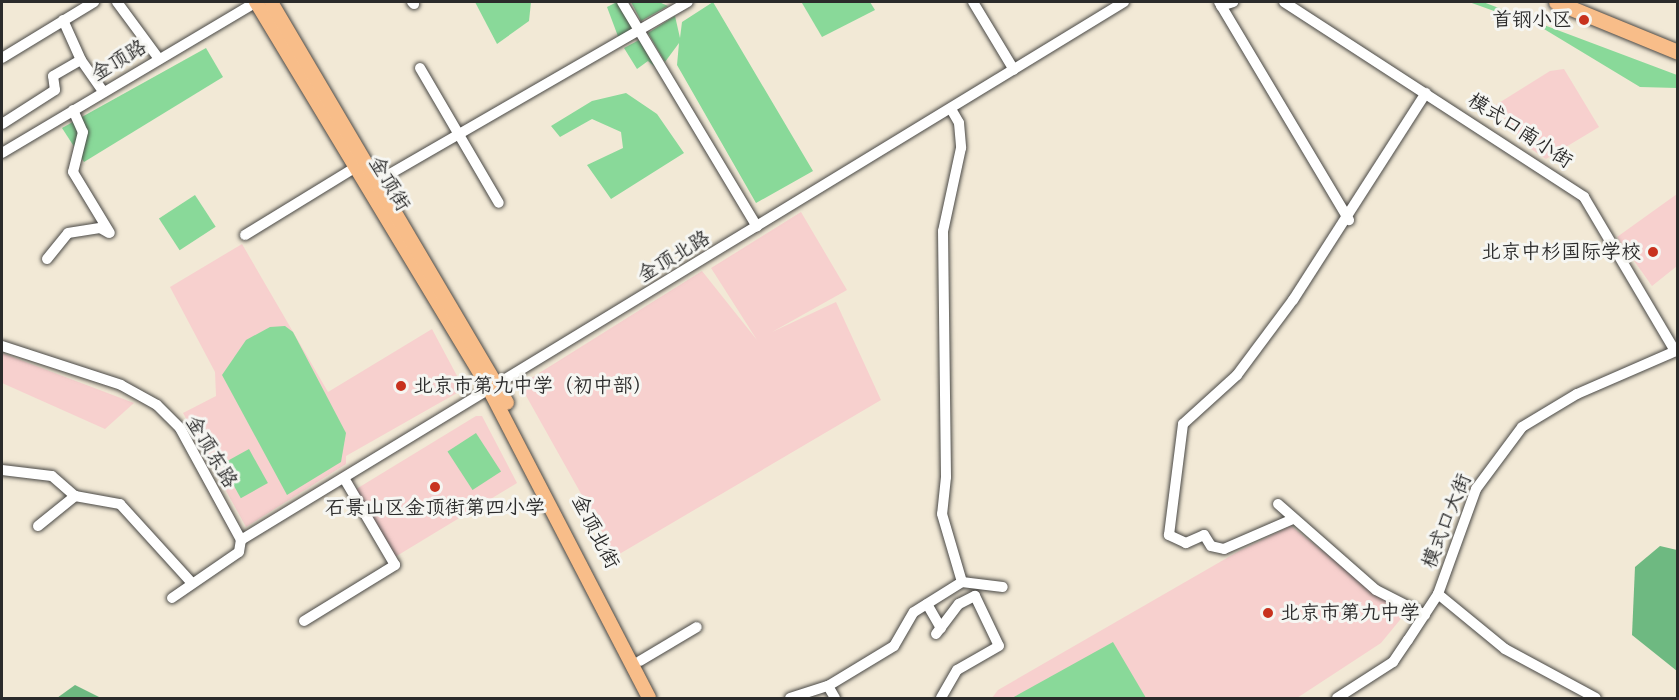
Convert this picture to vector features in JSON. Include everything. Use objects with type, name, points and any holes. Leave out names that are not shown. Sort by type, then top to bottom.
[{"type":"highway","points":[[1556,2],[1677,52]]},
{"type":"highway","points":[[1581,2],[1677,42]]},
{"type":"main road","name":"金顶街","points":[[256,2],[493,385]]},
{"type":"main road","name":"金顶街","points":[[271,2],[493,385]]},
{"type":"main road","name":"金顶北街","points":[[493,385],[659,699]]},
{"type":"main road","name":"金顶北街","points":[[493,385],[649,699]]},
{"type":"street","points":[[2,58],[94,2]]},
{"type":"street","points":[[117,2],[159,59]]},
{"type":"street","name":"金顶路","points":[[2,153],[256,2]]},
{"type":"street","points":[[622,2],[757,227]]},
{"type":"street","points":[[376,182],[688,2]]},
{"type":"street","points":[[973,2],[1014,70]]},
{"type":"street","name":"金顶北路","points":[[241,540],[1124,2]]},
{"type":"street","points":[[1233,2],[1220,4],[1349,220]]},
{"type":"street","name":"模式口南小街","points":[[1284,2],[1584,197],[1676,351]]},
{"type":"street","points":[[63,20],[81,60],[103,92]]},
{"type":"street","points":[[2,124],[55,90],[53,76],[81,60]]},
{"type":"street","points":[[420,68],[499,203]]},
{"type":"street","points":[[1293,519],[1224,549],[1211,546],[1204,535],[1186,543],[1168,536],[1183,424],[1237,375],[1349,220],[1426,93]]},
{"type":"street","points":[[951,109],[961,148],[943,231],[946,477],[942,514],[962,582]]},
{"type":"street","points":[[47,259],[68,233],[100,228],[110,234],[73,172],[83,132],[73,110]]},
{"type":"street","points":[[245,235],[356,167]]},
{"type":"street","name":"金顶东路","points":[[2,346],[121,385],[157,405],[180,428],[241,540]]},
{"type":"street","name":"模式口大街","points":[[1337,699],[1393,662],[1425,615],[1438,594],[1476,489],[1522,427],[1577,394],[1676,351]]},
{"type":"street","points":[[2,470],[52,476],[75,496],[120,504],[192,583]]},
{"type":"street","points":[[304,621],[395,565],[344,478]]},
{"type":"street","points":[[38,526],[75,496]]},
{"type":"street","points":[[1278,504],[1376,590],[1425,615]]},
{"type":"street","points":[[172,598],[238,552],[241,540]]},
{"type":"street","points":[[790,699],[828,686],[894,646],[914,612],[962,582],[1003,587]]},
{"type":"street","points":[[1438,594],[1506,649],[1596,699]]},
{"type":"street","points":[[927,604],[938,631],[959,604],[975,596],[999,646],[957,670],[942,699]]},
{"type":"street","points":[[640,661],[698,627]]},
{"type":"street","points":[[828,686],[835,699]]},
{"type":"shaded area","points":[[1564,69],[1599,127],[1546,159],[1528,147],[1494,106],[1550,71]]},
{"type":"shaded area","name":"北京中杉国际学校","points":[[1677,194],[1677,266],[1652,286],[1617,237]]},
{"type":"shaded area","points":[[801,212],[847,290],[772,332],[836,302],[881,400],[616,556],[520,385],[702,271],[757,340],[711,268]]},
{"type":"shaded area","name":"北京市第九中学（初中部）","points":[[242,244],[328,392],[432,329],[464,389],[346,456],[346,464],[246,527],[183,413],[216,396],[215,372],[170,287]]},
{"type":"shaded area","points":[[2,353],[134,403],[105,429],[2,383]]},
{"type":"shaded area","name":"石景山区金顶街第四小学","points":[[476,416],[482,416],[517,483],[395,557],[353,491]]},
{"type":"shaded area","name":"北京市第九中学","points":[[1291,526],[1404,615],[1381,643],[1297,698],[992,698],[998,690],[1239,551]]},
{"type":"green space","points":[[475,2],[531,2],[529,21],[497,44]]},
{"type":"green space","points":[[617,2],[633,28],[619,39],[607,7]]},
{"type":"green space","points":[[631,2],[659,2],[668,6],[641,21]]},
{"type":"green space","points":[[713,2],[813,171],[756,203],[677,65],[679,43],[665,62],[648,33],[675,16],[680,38],[682,22]]},
{"type":"green space","points":[[870,2],[875,10],[822,37],[802,3]]},
{"type":"green space","points":[[1469,2],[1483,2],[1677,75],[1677,88],[1640,87],[1544,29]]},
{"type":"green space","points":[[639,40],[655,67],[648,61],[637,69],[624,48]]},
{"type":"green space","points":[[206,48],[223,77],[84,162],[62,128]]},
{"type":"green space","points":[[626,93],[657,114],[684,153],[611,199],[587,165],[623,148],[621,132],[592,119],[560,137],[551,126],[592,101]]},
{"type":"green space","points":[[195,195],[216,227],[180,250],[159,218]]},
{"type":"green space","points":[[285,326],[293,332],[346,433],[341,462],[287,495],[222,375],[246,340],[270,327]]},
{"type":"green space","points":[[476,433],[501,472],[473,490],[447,452]]},
{"type":"green space","points":[[249,449],[268,483],[241,498],[222,464]]},
{"type":"green space","points":[[1660,546],[1677,550],[1677,671],[1632,635],[1635,567]]},
{"type":"green space","points":[[1113,642],[1146,698],[1012,698]]},
{"type":"green space","points":[[75,685],[101,698],[57,698]]},
{"type":"place","name":"首钢小区","points":[[1584,20]]},
{"type":"place","name":"北京中杉国际学校","points":[[1653,252]]},
{"type":"place","name":"北京市第九中学（初中部）","points":[[401,386]]},
{"type":"place","name":"石景山区金顶街第四小学","points":[[435,487]]},
{"type":"place","name":"北京市第九中学","points":[[1268,613]]}]
